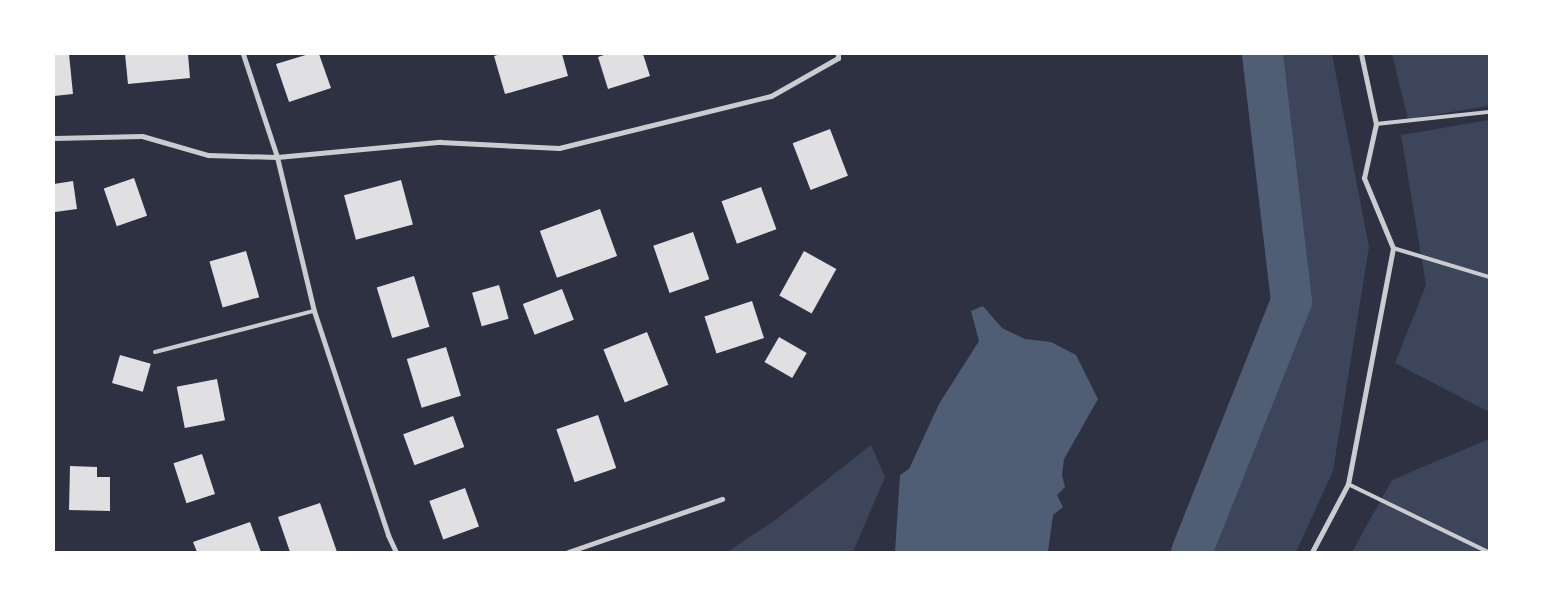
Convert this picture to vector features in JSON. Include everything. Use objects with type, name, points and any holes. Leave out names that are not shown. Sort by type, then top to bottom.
[{"type":"street","points":[[243,54],[277,157],[314,311],[388,535],[396,552]]},
{"type":"street","points":[[54,138],[142,136],[208,154],[277,157],[440,142],[559,148],[771,96],[838,58],[838,54]]},
{"type":"street","points":[[1312,552],[1348,484],[1393,248],[1364,178],[1376,124],[1361,54]]},
{"type":"street","points":[[568,552],[722,499]]},
{"type":"lane","points":[[1376,124],[1489,112]]},
{"type":"lane","points":[[1393,248],[1489,277]]},
{"type":"lane","points":[[155,352],[314,311]]},
{"type":"lane","points":[[1348,484],[1488,552]]},
{"type":"shaded area","points":[[1273,54],[1332,54],[1369,247],[1333,471],[1296,552],[1206,552],[1305,305]]},
{"type":"shaded area","points":[[1392,54],[1489,54],[1489,106],[1408,119]]},
{"type":"shaded area","points":[[1489,120],[1489,412],[1395,363],[1426,285],[1401,135]]},
{"type":"shaded area","points":[[983,306],[1002,328],[1025,339],[1051,342],[1076,355],[1098,399],[1064,459],[1062,475],[1065,487],[1057,495],[1063,507],[1053,515],[1048,552],[895,552],[900,475],[909,469],[939,404],[979,341],[971,311]]},
{"type":"shaded area","points":[[1489,439],[1489,552],[1352,552],[1392,480]]},
{"type":"shaded area","points":[[871,445],[885,477],[853,552],[727,552],[778,518]]},
{"type":"building","points":[[54,54],[69,54],[73,94],[54,96]]},
{"type":"building","points":[[125,54],[188,54],[190,78],[128,84]]},
{"type":"building","points":[[309,54],[319,54],[331,88],[289,102],[276,64]]},
{"type":"building","points":[[501,54],[562,54],[568,76],[505,94],[494,56]]},
{"type":"building","points":[[607,54],[643,54],[650,76],[608,89],[598,57]]},
{"type":"building","points":[[830,129],[848,176],[811,190],[793,143]]},
{"type":"building","points":[[134,178],[147,216],[117,226],[104,188]]},
{"type":"building","points":[[401,180],[413,224],[356,240],[344,195]]},
{"type":"building","points":[[73,181],[77,209],[55,212],[54,184]]},
{"type":"building","points":[[761,187],[776,229],[737,244],[722,201]]},
{"type":"building","points":[[600,209],[617,256],[557,278],[540,231]]},
{"type":"building","points":[[693,232],[709,279],[670,293],[653,246]]},
{"type":"building","points":[[246,251],[259,297],[223,308],[209,261]]},
{"type":"building","points":[[804,251],[836,269],[812,314],[779,296]]},
{"type":"building","points":[[414,276],[429,327],[392,338],[377,287]]},
{"type":"building","points":[[499,285],[509,319],[482,326],[472,293]]},
{"type":"building","points":[[562,289],[574,320],[535,335],[523,304]]},
{"type":"building","points":[[752,301],[764,338],[716,354],[704,316]]},
{"type":"building","points":[[647,332],[668,385],[625,402],[603,350]]},
{"type":"building","points":[[779,337],[807,353],[792,378],[764,362]]},
{"type":"building","points":[[446,347],[461,396],[422,408],[407,359]]},
{"type":"building","points":[[120,355],[151,364],[143,392],[112,383]]},
{"type":"building","points":[[217,379],[225,420],[185,428],[177,387]]},
{"type":"building","points":[[598,415],[616,468],[575,482],[556,429]]},
{"type":"building","points":[[453,416],[464,447],[414,465],[403,434]]},
{"type":"building","points":[[202,454],[215,494],[186,503],[173,463]]},
{"type":"building","points":[[70,466],[97,467],[97,477],[110,477],[110,511],[69,510]]},
{"type":"building","points":[[465,488],[479,527],[443,540],[429,501]]},
{"type":"building","points":[[320,503],[337,552],[290,552],[278,517]]},
{"type":"building","points":[[250,522],[261,552],[197,552],[193,542]]},
{"type":"waterway","points":[[1191,552],[1291,301],[1262,54]]}]
